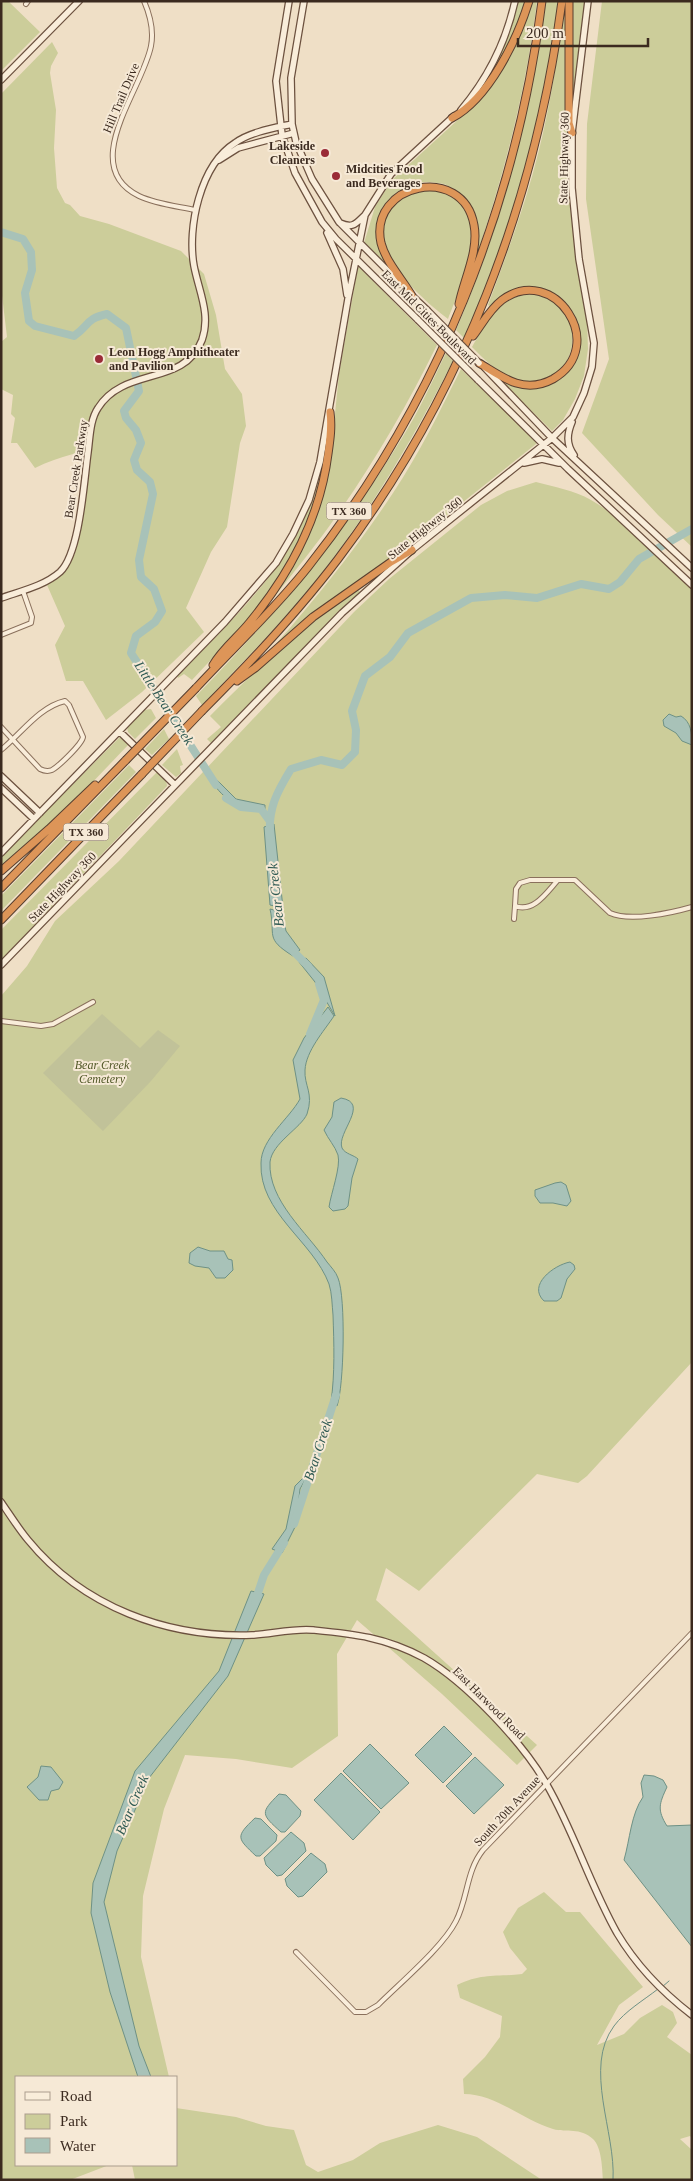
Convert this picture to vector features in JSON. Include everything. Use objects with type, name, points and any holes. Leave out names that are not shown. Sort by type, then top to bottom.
[{"type":"highway","points":[[452,118],[463,112],[482,91],[500,66],[515,37],[529,1]]},
{"type":"highway","name":"TX 360","points":[[1,888],[278,603],[346,515],[401,429],[454,323],[490,233],[508,174],[525,106],[542,1]]},
{"type":"highway","name":"TX 360","points":[[1,920],[226,688],[298,609],[366,520],[412,447],[466,344],[504,249],[523,190],[546,97],[562,1]]},
{"type":"highway","points":[[569,1],[569,123],[572,133]]},
{"type":"highway","points":[[412,296],[384,252],[380,232],[382,221],[393,202],[401,194],[422,187],[443,189],[460,199],[471,215],[474,226],[474,246],[454,323]]},
{"type":"highway","points":[[466,344],[498,304],[512,295],[523,292],[545,294],[556,299],[572,316],[577,337],[574,353],[567,367],[550,380],[534,385],[516,384],[480,363]]},
{"type":"highway","points":[[209,674],[214,663],[250,622],[271,594],[297,554],[308,532],[322,489],[332,424],[330,412]]},
{"type":"highway","points":[[226,688],[255,668],[313,618],[391,562],[412,550]]},
{"type":"highway","points":[[1,871],[95,785],[110,776]]},
{"type":"main road","points":[[1,80],[79,1]]},
{"type":"main road","name":"East Mid Cities Boulevard","points":[[289,1],[276,81],[280,127],[295,173],[322,222],[356,259],[568,469],[692,585]]},
{"type":"main road","name":"East Mid Cities Boulevard","points":[[304,1],[291,78],[292,124],[300,151],[312,179],[338,222],[480,363],[552,438],[692,568]]},
{"type":"main road","points":[[1,853],[241,605],[284,550],[301,518],[316,478],[330,412],[348,299],[366,215],[391,174],[471,98],[503,44],[515,1]]},
{"type":"main road","name":"State Highway 360","points":[[1,965],[342,614],[412,550],[544,445],[573,417],[592,367],[594,343],[573,212],[572,133],[588,1]]},
{"type":"main road","name":"Bear Creek Parkway","points":[[1,598],[44,582],[59,572],[70,557],[73,551],[94,415],[107,396],[130,381],[173,370],[189,359],[200,346],[204,332],[205,306],[192,254],[195,210],[210,171],[222,154],[235,142],[292,124]]},
{"type":"main road","name":"Bear Creek Parkway","points":[[219,160],[238,148],[294,133]]},
{"type":"main road","points":[[338,222],[353,226],[366,215]]},
{"type":"main road","points":[[322,222],[343,269],[348,299]]},
{"type":"main road","points":[[573,417],[568,430],[568,447],[590,474]]},
{"type":"main road","points":[[522,463],[537,459],[549,459],[568,469]]},
{"type":"main road","points":[[120,732],[175,785]]},
{"type":"main road","points":[[1,776],[40,812]]},
{"type":"main road","points":[[1,788],[34,819]]},
{"type":"main road","name":"East Harwood Road","points":[[1,1502],[28,1541],[55,1568],[81,1589],[106,1604],[130,1615],[163,1626],[214,1634],[314,1630],[363,1635],[382,1640],[424,1658],[445,1673],[490,1715],[520,1748],[546,1784],[617,1933],[632,1955],[666,1994],[692,2015]]},
{"type":"street","name":"Hill Trail Drive","points":[[144,1],[148,10],[151,27],[151,45],[145,67],[114,137],[112,152],[115,168],[124,185],[139,196],[153,202],[195,210]]},
{"type":"street","points":[[1,635],[31,623],[32,617],[22,591]]},
{"type":"street","points":[[1,727],[12,741],[40,769],[46,772],[52,770],[83,741],[80,729],[69,705],[65,701],[39,714],[12,741],[1,750]]},
{"type":"street","points":[[514,919],[516,889],[520,883],[530,880],[575,880],[610,913],[616,916],[653,915],[692,908]]},
{"type":"street","points":[[515,906],[524,908],[534,905],[558,880]]},
{"type":"street","points":[[1,1021],[41,1026],[53,1024],[93,1002]]},
{"type":"street","name":"South 20th Avenue","points":[[296,1952],[355,2012],[366,2012],[374,2008],[452,1929],[462,1906],[468,1881],[477,1857],[692,1633]]},
{"type":"green space","points":[[1,1],[8,1],[40,32],[1,71]]},
{"type":"green space","points":[[518,1],[526,1],[512,38],[494,70],[492,69],[510,30]]},
{"type":"green space","points":[[530,1],[537,1],[520,102],[504,168],[473,266],[475,220],[448,186],[428,182],[412,184],[404,188],[391,197],[381,210],[383,211],[380,218],[386,260],[383,264],[364,243],[375,207],[392,180],[461,117],[486,89]]},
{"type":"green space","points":[[546,1],[558,1],[534,131],[511,215],[497,256],[464,338],[456,330],[487,250],[512,169],[532,86]]},
{"type":"green space","points":[[571,1],[585,1],[573,96],[571,96]]},
{"type":"green space","points":[[602,1],[692,1],[692,547],[658,515],[582,433],[609,359],[586,199],[587,124]]},
{"type":"green space","points":[[565,4],[571,217],[587,319],[588,349],[584,376],[575,399],[563,420],[552,431],[504,384],[506,382],[527,387],[568,369],[578,328],[573,314],[555,296],[522,289],[506,294],[491,307],[488,305],[534,170],[551,96]]},
{"type":"green space","points":[[52,42],[58,53],[51,66],[50,73],[56,110],[54,148],[57,188],[65,203],[70,205],[80,216],[109,224],[181,251],[204,274],[216,315],[225,369],[242,394],[246,426],[240,443],[227,527],[211,552],[186,608],[204,632],[142,692],[106,720],[83,681],[66,681],[55,645],[65,626],[47,585],[60,574],[75,554],[91,449],[35,468],[17,443],[11,443],[15,418],[11,414],[13,395],[1,389],[1,342],[7,337],[1,287],[1,94]]},
{"type":"green space","points":[[425,189],[444,192],[459,201],[468,214],[471,231],[470,250],[460,288],[448,319],[425,300],[400,273],[391,259],[385,244],[383,229],[393,205],[403,196]]},
{"type":"green space","points":[[358,266],[437,345],[403,410],[365,474],[322,536],[275,596],[273,595],[301,551],[331,453],[339,374]]},
{"type":"green space","points":[[527,294],[550,300],[564,312],[572,328],[572,346],[566,363],[554,376],[536,382],[514,379],[502,373],[472,347],[488,321],[500,307],[508,301]]},
{"type":"green space","points":[[446,353],[453,361],[401,456],[363,516],[298,602],[202,705],[196,696],[280,604],[332,541],[356,508],[408,428]]},
{"type":"green space","points":[[461,369],[536,441],[536,444],[374,573],[278,645],[276,644],[337,570],[393,493],[420,448]]},
{"type":"green space","points":[[322,466],[322,473],[308,519],[288,564],[277,581],[249,619],[192,680],[184,674],[178,678],[177,676],[256,593],[283,556],[304,520]]},
{"type":"green space","points":[[536,482],[564,489],[591,500],[631,530],[692,590],[692,1362],[587,1476],[578,1483],[537,1474],[419,1591],[386,1568],[376,1600],[537,1745],[517,1765],[442,1694],[357,1620],[337,1654],[338,1736],[292,1768],[236,1759],[185,1755],[164,1809],[143,1896],[141,1957],[169,2076],[15,2076],[15,2166],[106,2166],[70,2180],[1,2180],[1,996],[27,966],[55,921],[119,861],[354,612],[389,579],[481,505],[507,491]]},
{"type":"green space","points":[[358,590],[360,592],[211,743],[207,739],[221,727],[210,716],[281,649],[318,618]]},
{"type":"green space","points":[[151,709],[156,718],[135,739],[128,732],[127,727],[144,710]]},
{"type":"green space","points":[[164,729],[169,739],[152,755],[145,749]]},
{"type":"green space","points":[[120,737],[129,744],[68,808],[1,868],[1,856]]},
{"type":"green space","points":[[177,749],[183,765],[180,766],[181,773],[176,777],[162,765]]},
{"type":"green space","points":[[129,765],[136,772],[1,911],[1,896]]},
{"type":"green space","points":[[157,772],[166,780],[167,786],[1,960],[1,930]]},
{"type":"green space","name":"Bear Creek Cemetery","points":[[102,1014],[140,1048],[158,1030],[180,1046],[151,1081],[103,1131],[43,1073]]},
{"type":"green space","points":[[544,1892],[566,1912],[580,1912],[643,1987],[619,2005],[597,2045],[624,2034],[640,2018],[662,2005],[673,2012],[677,2023],[667,2037],[692,2055],[692,2138],[690,2136],[680,2139],[692,2150],[692,2180],[603,2180],[598,2148],[593,2139],[588,2135],[553,2129],[487,2098],[464,2094],[463,2079],[485,2057],[500,2037],[502,2016],[460,1998],[457,1985],[482,1977],[522,1974],[527,1969],[510,1948],[503,1932],[518,1908]]},
{"type":"green space","points":[[178,2108],[236,2117],[266,2126],[294,2130],[306,2165],[318,2172],[353,2160],[380,2143],[438,2125],[477,2137],[542,2180],[135,2180],[132,2166],[178,2166]]},
{"type":"water","points":[[669,714],[676,717],[681,716],[687,721],[691,732],[692,745],[682,741],[676,733],[664,726],[663,720]]},
{"type":"water","points":[[213,776],[236,799],[265,805],[265,811],[232,802],[221,793],[209,778]]},
{"type":"water","points":[[274,824],[283,908],[270,905],[264,827]]},
{"type":"water","points":[[270,909],[282,912],[286,931],[300,950],[293,956],[278,945],[273,936]]},
{"type":"water","points":[[306,958],[324,977],[335,1016],[315,982],[299,962]]},
{"type":"water","points":[[328,1007],[334,1016],[316,1042],[306,1063],[305,1076],[309,1095],[307,1114],[276,1148],[270,1162],[275,1190],[282,1203],[336,1274],[341,1288],[343,1342],[341,1381],[337,1406],[331,1402],[334,1348],[333,1315],[329,1284],[311,1254],[277,1212],[263,1181],[261,1163],[262,1154],[270,1137],[300,1099],[293,1060],[304,1038]]},
{"type":"water","points":[[341,1098],[349,1101],[353,1106],[351,1119],[341,1142],[342,1148],[345,1152],[358,1159],[352,1178],[348,1206],[345,1209],[333,1211],[329,1207],[339,1160],[324,1130],[332,1117],[334,1102]]},
{"type":"water","points":[[561,1182],[566,1185],[571,1201],[567,1206],[540,1203],[535,1196],[535,1190]]},
{"type":"water","points":[[198,1247],[210,1251],[224,1251],[228,1259],[232,1260],[233,1270],[225,1278],[216,1278],[209,1268],[189,1263],[190,1253]]},
{"type":"water","points":[[570,1262],[574,1265],[575,1269],[567,1279],[561,1298],[557,1301],[544,1301],[539,1289],[541,1282],[550,1271]]},
{"type":"water","points":[[304,1477],[306,1478],[300,1489],[296,1525],[282,1553],[272,1549],[286,1529],[295,1486]]},
{"type":"water","points":[[251,1591],[264,1594],[228,1676],[149,1778],[117,1851],[104,1902],[139,2046],[151,2076],[138,2076],[110,1992],[91,1913],[93,1883],[135,1771],[219,1671]]},
{"type":"water","points":[[444,1726],[472,1754],[443,1783],[415,1755]]},
{"type":"water","points":[[370,1744],[409,1783],[381,1809],[343,1771]]},
{"type":"water","points":[[475,1757],[504,1785],[474,1814],[446,1786]]},
{"type":"water","points":[[41,1766],[51,1767],[63,1782],[59,1789],[51,1791],[48,1800],[39,1800],[27,1787],[38,1777]]},
{"type":"water","points":[[341,1773],[380,1812],[353,1840],[314,1800]]},
{"type":"water","points":[[644,1775],[654,1776],[663,1780],[667,1787],[662,1798],[660,1811],[667,1826],[692,1825],[692,1947],[624,1860],[633,1819],[643,1797],[641,1783]]},
{"type":"water","points":[[279,1794],[286,1795],[301,1811],[300,1816],[285,1832],[281,1832],[274,1826],[265,1813],[268,1805]]},
{"type":"water","points":[[255,1818],[261,1819],[277,1835],[276,1841],[260,1856],[256,1856],[245,1845],[241,1837],[244,1829]]},
{"type":"water","points":[[291,1832],[304,1843],[306,1851],[282,1875],[277,1876],[266,1865],[264,1858]]},
{"type":"water","points":[[311,1853],[325,1864],[327,1872],[303,1896],[298,1897],[287,1886],[285,1879]]},
{"type":"waterway","name":"Little Bear Creek","points":[[1,232],[23,239],[31,252],[32,270],[25,293],[29,321],[35,326],[74,336],[91,320],[107,314],[126,328],[139,391],[124,411],[126,418],[136,430],[141,443],[134,460],[137,470],[150,482],[153,494],[139,560],[141,577],[154,589],[162,611],[155,622],[136,636],[131,653],[216,785]]},
{"type":"waterway","points":[[270,836],[270,817],[274,801],[291,769],[321,760],[342,765],[355,752],[356,730],[352,711],[365,676],[390,657],[408,633],[471,598],[505,595],[537,598],[581,584],[609,589],[620,582],[639,559],[692,529]]},
{"type":"waterway","name":"Little Bear Creek","points":[[226,798],[241,807],[261,809],[269,820]]},
{"type":"waterway","name":"Bear Creek","points":[[290,948],[308,966]]},
{"type":"waterway","name":"Bear Creek","points":[[310,1034],[324,1000],[319,984]]},
{"type":"waterway","name":"Bear Creek","points":[[294,1524],[336,1395]]},
{"type":"waterway","name":"Bear Creek","points":[[255,1602],[264,1575],[284,1543]]},
{"type":"waterway","points":[[662,1987],[669,1981]]},
{"type":"waterway","points":[[613,2180],[613,2161],[601,2081],[601,2061],[605,2043],[618,2021],[658,1989]]},
{"type":"place","name":"Lakeside Cleaners","points":[[325,153]]},
{"type":"place","name":"Midcities Food and Beverages","points":[[336,176]]},
{"type":"place","name":"Leon Hogg Amphitheater and Pavilion","points":[[99,359]]}]
